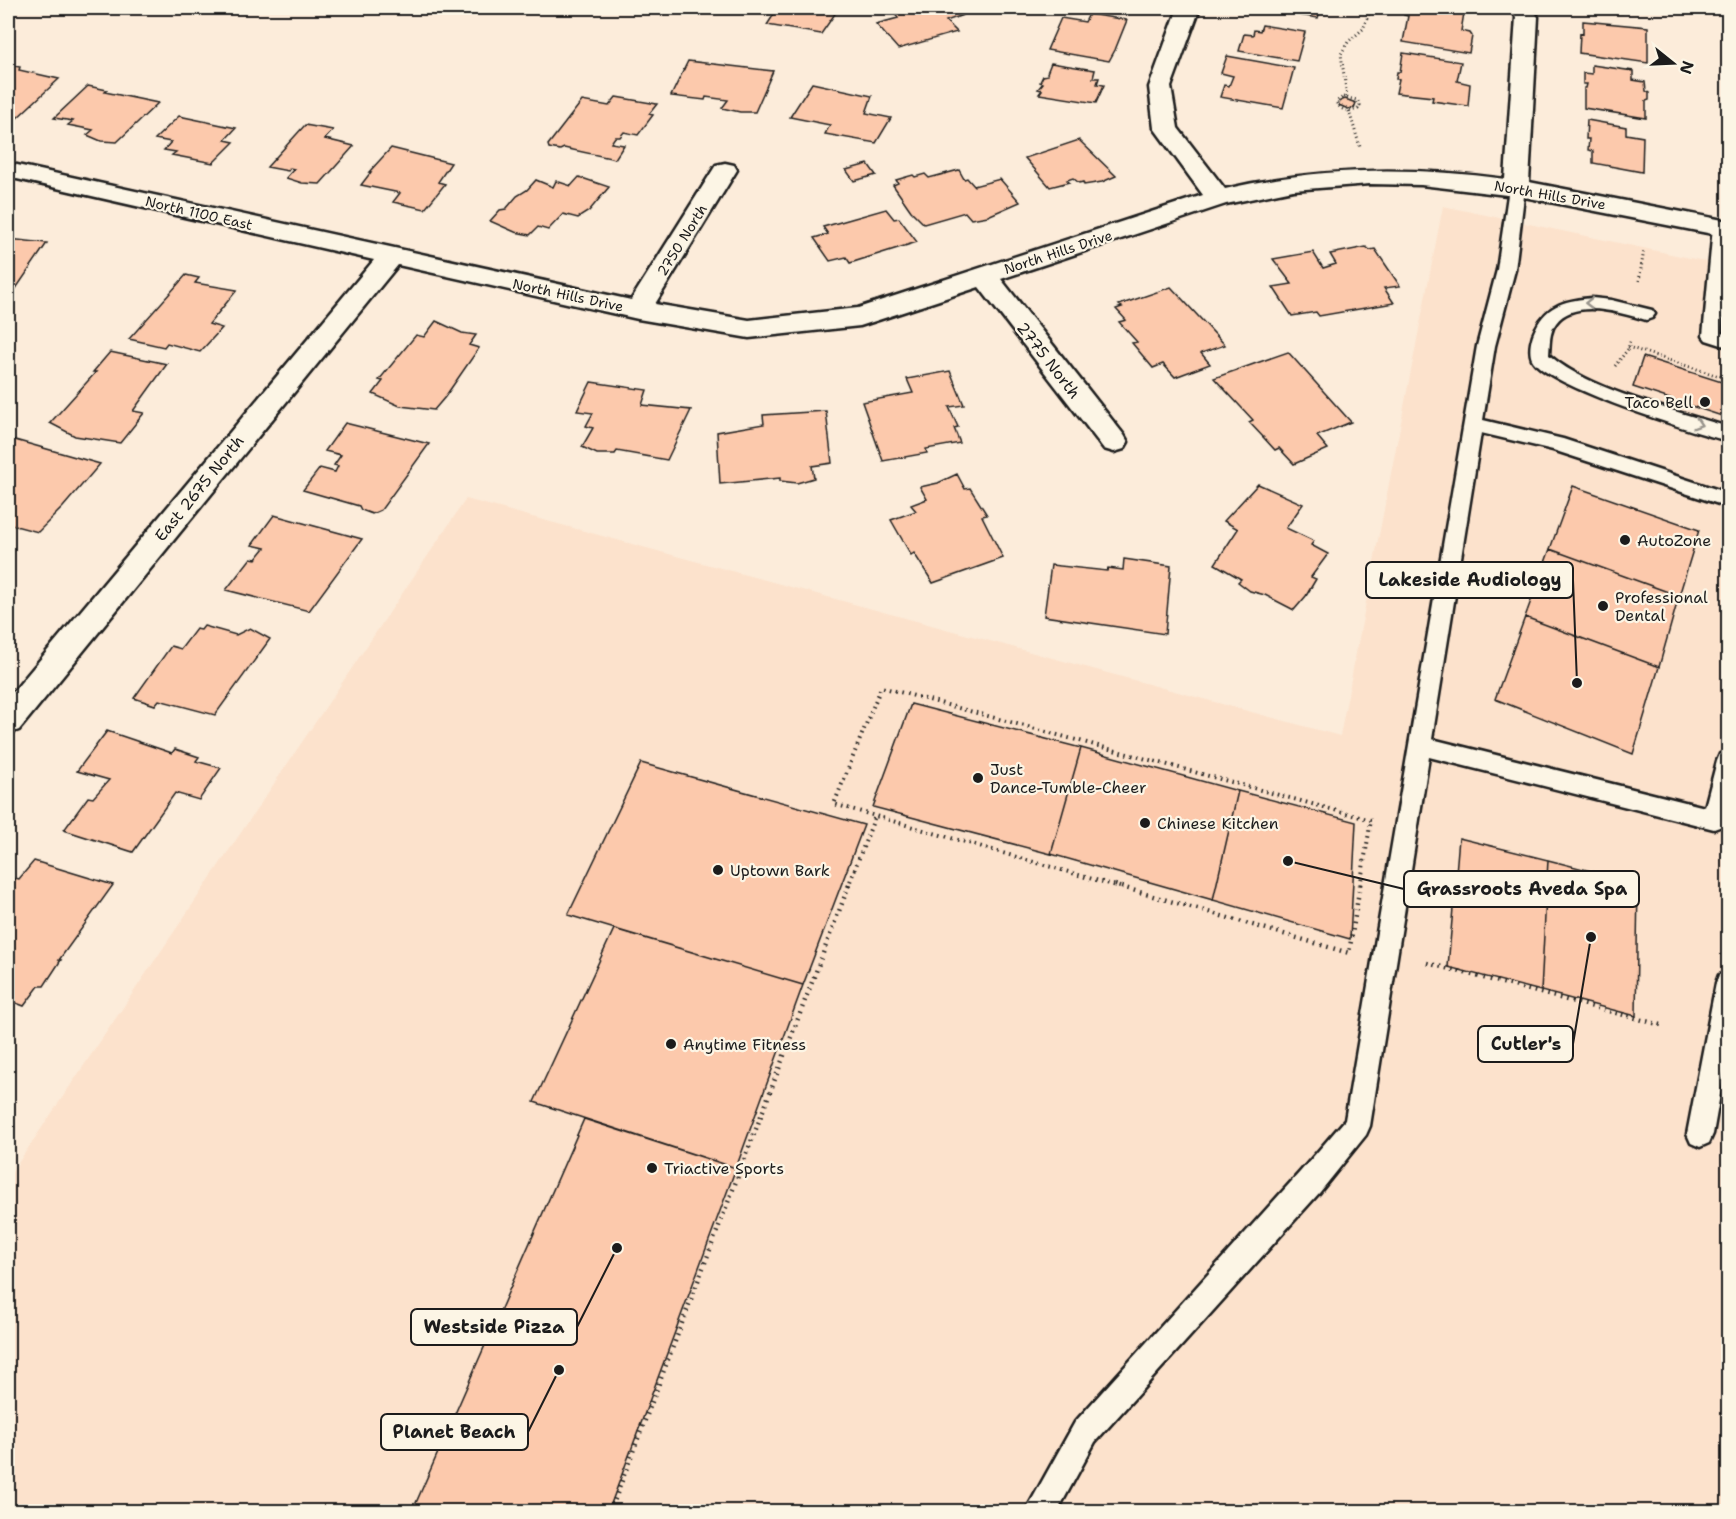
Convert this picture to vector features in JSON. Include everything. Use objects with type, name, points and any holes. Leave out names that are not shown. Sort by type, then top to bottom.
[{"type":"street","points":[[1189,8],[1160,87],[1166,128],[1199,175],[1220,198]]},
{"type":"street","points":[[1517,188],[1527,17],[1522,8]]},
{"type":"street","name":"North 1100 East","points":[[8,170],[391,256]]},
{"type":"street","name":"2750 North","points":[[638,310],[725,170]]},
{"type":"street","name":"North Hills Drive","points":[[391,256],[638,310],[749,329],[860,317],[1220,198],[1266,187],[1319,180],[1363,177],[1453,180],[1517,188],[1725,228]]},
{"type":"street","name":"East 2675 North","points":[[8,721],[391,256]]},
{"type":"street","name":"2775 North","points":[[985,277],[1114,442]]},
{"type":"lane","points":[[1040,1512],[1085,1432],[1357,1126],[1486,346],[1506,270],[1517,188]]},
{"type":"lane","points":[[1725,228],[1712,336],[1728,341]]},
{"type":"lane","points":[[1646,314],[1603,302],[1574,303],[1556,312],[1544,326],[1539,342],[1540,357],[1557,372],[1589,388],[1728,434]]},
{"type":"lane","points":[[1474,424],[1556,444],[1728,500]]},
{"type":"lane","points":[[1420,745],[1721,826],[1728,761]]},
{"type":"lane","points":[[1700,1134],[1728,983]]},
{"type":"path","points":[[1347,97],[1341,54],[1348,42],[1363,29],[1371,8]]},
{"type":"path","points":[[1348,111],[1358,109],[1360,105],[1357,100],[1347,97],[1340,99],[1336,104],[1348,111],[1361,149]]},
{"type":"path","points":[[1637,291],[1644,250]]},
{"type":"path","points":[[1609,375],[1628,347],[1632,336]]},
{"type":"path","points":[[1628,347],[1728,379]]},
{"type":"path","points":[[881,687],[1371,820],[1349,952],[875,816],[834,804],[881,687]]},
{"type":"path","points":[[610,1512],[875,816]]},
{"type":"path","points":[[1426,963],[1665,1026]]},
{"type":"shaded area","points":[[1443,206],[1728,266],[1728,1511],[8,1512],[8,1178],[466,499],[1340,736]]},
{"type":"building","points":[[675,8],[706,8],[702,13]]},
{"type":"building","points":[[778,8],[839,8],[821,34],[767,25]]},
{"type":"building","points":[[908,8],[954,8],[963,15],[946,21],[957,32],[898,49],[876,24],[898,18],[893,12]]},
{"type":"building","points":[[1274,8],[1321,8],[1318,18],[1285,13]]},
{"type":"building","points":[[1405,8],[1432,8],[1464,13],[1461,31],[1470,33],[1472,36],[1469,53],[1403,42],[1408,16],[1404,15]]},
{"type":"building","points":[[1574,8],[1620,8],[1622,13],[1575,10]]},
{"type":"building","points":[[1089,14],[1127,20],[1109,61],[1047,50],[1061,18],[1085,22]]},
{"type":"building","points":[[1583,21],[1648,27],[1648,63],[1579,53]]},
{"type":"building","points":[[1262,25],[1305,32],[1297,61],[1239,51],[1244,34],[1253,35],[1254,30],[1260,31]]},
{"type":"building","points":[[1403,53],[1461,62],[1457,81],[1470,84],[1468,106],[1432,101],[1433,97],[1396,93],[1399,79],[1396,79],[1397,72],[1400,72]]},
{"type":"building","points":[[1227,56],[1294,68],[1283,108],[1220,97],[1224,85],[1229,86],[1233,76],[1221,73]]},
{"type":"building","points":[[688,61],[773,71],[755,112],[740,112],[722,108],[728,100],[671,96]]},
{"type":"building","points":[[1051,63],[1095,70],[1093,78],[1099,78],[1097,84],[1104,85],[1096,103],[1039,94],[1042,90],[1038,89],[1043,83],[1040,82],[1043,76],[1048,75]]},
{"type":"building","points":[[8,65],[20,67],[19,70],[59,79],[17,118],[8,118]]},
{"type":"building","points":[[1592,65],[1633,71],[1633,80],[1645,82],[1646,91],[1649,93],[1649,100],[1646,101],[1646,118],[1584,108],[1584,88],[1587,84],[1583,84],[1583,73],[1592,74]]},
{"type":"building","points":[[812,83],[872,96],[866,113],[891,118],[876,143],[825,134],[830,125],[790,117]]},
{"type":"building","points":[[88,86],[107,90],[105,92],[158,103],[117,142],[101,141],[87,135],[93,130],[68,125],[73,121],[54,118]]},
{"type":"building","points":[[616,97],[657,104],[649,114],[653,115],[638,135],[624,132],[620,137],[615,137],[611,143],[624,145],[615,159],[564,148],[560,150],[549,148],[548,145],[582,101],[609,106]]},
{"type":"building","points":[[1345,99],[1356,103],[1354,108],[1348,109],[1339,105],[1340,101]]},
{"type":"building","points":[[179,116],[236,128],[225,140],[234,142],[213,163],[172,155],[176,152],[164,150],[171,142],[155,139]]},
{"type":"building","points":[[1587,120],[1626,127],[1626,134],[1643,137],[1642,172],[1593,163],[1593,151],[1588,150],[1589,139],[1586,139]]},
{"type":"building","points":[[305,125],[333,130],[325,139],[354,146],[320,184],[302,183],[286,178],[294,169],[290,168],[288,171],[267,167]]},
{"type":"building","points":[[1079,140],[1116,176],[1102,182],[1084,185],[1083,182],[1079,183],[1073,178],[1067,180],[1069,182],[1050,187],[1025,158]]},
{"type":"building","points":[[391,148],[451,163],[438,182],[445,184],[425,209],[393,202],[400,193],[361,185],[371,172],[369,172]]},
{"type":"building","points":[[868,164],[876,175],[854,181],[846,170]]},
{"type":"building","points":[[959,170],[964,179],[967,178],[974,186],[1000,179],[1020,202],[988,216],[971,219],[965,212],[924,224],[911,211],[893,185],[898,183],[896,180],[913,175],[915,177],[925,174],[929,178]]},
{"type":"building","points":[[579,177],[609,187],[589,211],[578,218],[563,214],[548,230],[538,227],[530,235],[515,232],[490,221],[536,180],[553,187],[556,181],[571,186]]},
{"type":"building","points":[[886,209],[894,219],[899,218],[917,242],[850,263],[846,257],[830,261],[814,238],[828,234],[823,227]]},
{"type":"building","points":[[8,239],[47,243],[13,293],[8,292]]},
{"type":"building","points":[[1366,247],[1370,250],[1375,249],[1400,286],[1384,288],[1394,303],[1319,316],[1316,312],[1292,316],[1273,287],[1292,284],[1273,259],[1313,252],[1323,268],[1336,264],[1330,254]]},
{"type":"building","points":[[186,275],[199,278],[195,283],[237,290],[209,324],[222,328],[200,352],[167,343],[164,347],[129,339]]},
{"type":"building","points":[[1171,287],[1225,345],[1201,353],[1210,364],[1175,377],[1163,364],[1153,368],[1132,343],[1137,342],[1119,322],[1126,320],[1116,309],[1122,307],[1119,305]]},
{"type":"building","points":[[436,321],[462,333],[476,335],[469,345],[479,348],[434,410],[400,406],[373,394],[383,381],[379,380],[416,335],[424,337]]},
{"type":"building","points":[[110,352],[167,364],[133,411],[144,413],[120,443],[75,436],[50,423],[96,372],[93,372]]},
{"type":"building","points":[[1288,352],[1351,422],[1317,436],[1328,449],[1294,464],[1279,448],[1275,450],[1249,422],[1253,420],[1214,378]]},
{"type":"building","name":"Taco Bell","points":[[1643,357],[1728,384],[1728,418],[1633,387]]},
{"type":"building","points":[[950,371],[964,405],[949,407],[958,427],[954,428],[960,443],[926,449],[927,453],[883,461],[862,402],[913,393],[907,379]]},
{"type":"building","points":[[591,382],[647,390],[642,405],[691,410],[667,460],[617,451],[615,454],[597,454],[582,447],[593,428],[586,426],[593,413],[577,411]]},
{"type":"building","points":[[826,411],[832,463],[812,466],[814,478],[797,483],[780,481],[780,478],[720,484],[717,432],[764,424],[763,415]]},
{"type":"building","points":[[345,423],[429,444],[381,510],[372,514],[361,510],[359,506],[303,490],[320,468],[335,472],[338,466],[334,465],[341,455],[325,451]]},
{"type":"building","points":[[8,438],[100,464],[38,532],[8,524]]},
{"type":"building","points":[[957,474],[965,489],[970,488],[987,515],[982,516],[1003,558],[933,583],[914,553],[911,555],[891,520],[916,511],[911,505],[927,499],[920,487],[938,483]]},
{"type":"building","points":[[1258,484],[1303,504],[1286,528],[1314,541],[1311,545],[1328,554],[1311,577],[1316,579],[1306,596],[1294,610],[1265,595],[1250,591],[1238,582],[1241,579],[1215,564],[1238,529],[1224,521]]},
{"type":"building","name":"AutoZone","points":[[1573,486],[1699,530],[1679,596],[1550,549]]},
{"type":"building","points":[[274,515],[362,539],[309,611],[226,590],[251,558],[256,559],[265,548],[252,545]]},
{"type":"building","name":"Professional Dental","points":[[1550,549],[1679,596],[1659,667],[1525,617]]},
{"type":"building","points":[[1124,559],[1171,566],[1165,634],[1044,616],[1051,565],[1107,571],[1108,568],[1123,570]]},
{"type":"building","points":[[1525,617],[1659,667],[1633,754],[1495,699]]},
{"type":"building","points":[[204,626],[236,635],[250,628],[270,639],[215,715],[159,700],[155,705],[134,698],[171,646],[181,649],[196,629],[201,630]]},
{"type":"building","name":"Just Dance-Tumble-Cheer","points":[[911,704],[1081,748],[1051,854],[873,807]]},
{"type":"building","points":[[107,731],[172,753],[175,749],[199,757],[196,761],[221,768],[199,800],[175,793],[133,852],[64,830],[88,797],[93,798],[109,780],[77,771]]},
{"type":"building","name":"Chinese Kitchen","points":[[1081,748],[1238,791],[1213,900],[1051,854]]},
{"type":"building","name":"Uptown Bark","points":[[641,763],[864,825],[803,985],[568,915]]},
{"type":"building","points":[[1238,791],[1356,822],[1350,939],[1213,900]]},
{"type":"building","points":[[1459,838],[1548,860],[1541,991],[1448,967]]},
{"type":"building","points":[[1548,860],[1638,883],[1636,1016],[1541,991]]},
{"type":"building","points":[[34,861],[113,885],[59,960],[61,960],[44,986],[39,986],[24,1006],[8,1000],[8,889],[15,878],[19,879]]},
{"type":"building","name":"Anytime Fitness","points":[[614,929],[803,985],[736,1168],[534,1102]]},
{"type":"building","points":[[584,1119],[736,1168],[608,1512],[412,1512]]},
{"type":"place","name":"Taco Bell","points":[[1705,402]]},
{"type":"place","name":"AutoZone","points":[[1625,540]]},
{"type":"place","name":"Professional Dental","points":[[1603,606]]},
{"type":"place","name":"Lakeside Audiology","points":[[1577,683]]},
{"type":"place","name":"Just Dance-Tumble-Cheer","points":[[978,778]]},
{"type":"place","name":"Chinese Kitchen","points":[[1145,823]]},
{"type":"place","name":"Grassroots Aveda Spa","points":[[1288,861]]},
{"type":"place","name":"Uptown Bark","points":[[718,870]]},
{"type":"place","name":"Cutler's","points":[[1591,937]]},
{"type":"place","name":"Anytime Fitness","points":[[671,1044]]},
{"type":"place","name":"Triactive Sports","points":[[652,1168]]},
{"type":"place","name":"Westside Pizza","points":[[617,1248]]},
{"type":"place","name":"Planet Beach","points":[[559,1370]]}]
